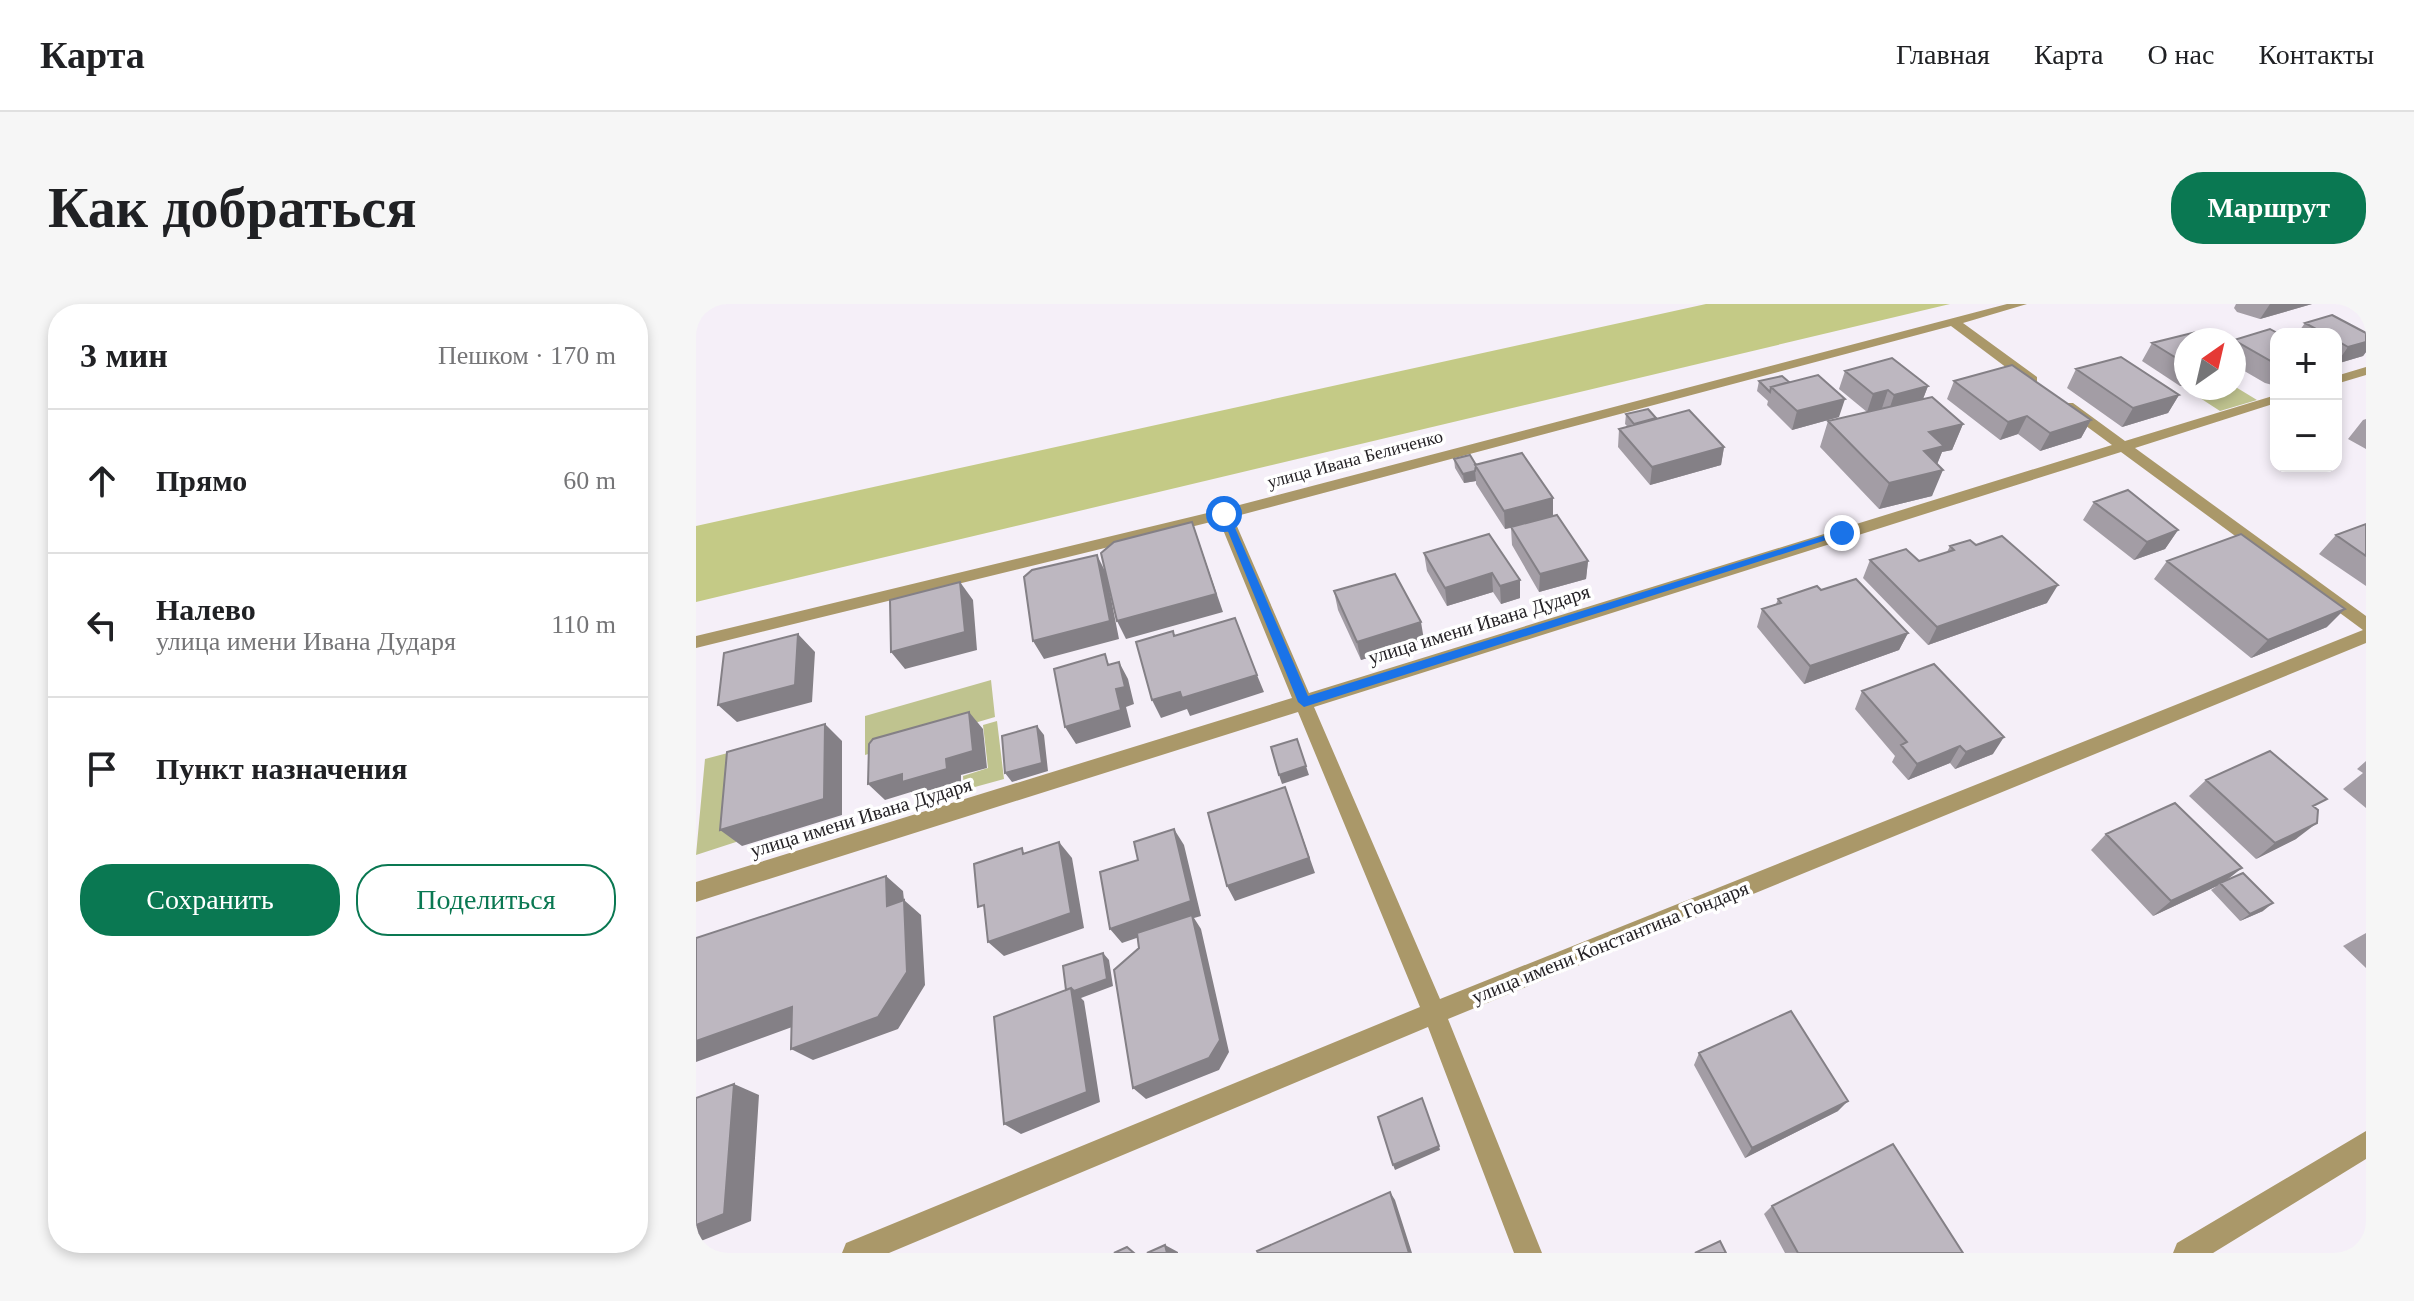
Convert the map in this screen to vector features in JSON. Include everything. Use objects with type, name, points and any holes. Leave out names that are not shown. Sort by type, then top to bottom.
[{"type":"street","name":"улица Ивана Беличенко","points":[[696,642],[1224,514],[2021,304]]},
{"type":"street","points":[[1952,321],[2366,625]]},
{"type":"street","points":[[2342,378],[2366,371]]},
{"type":"street","name":"улица имени Ивана Дударя","points":[[696,892],[2273,400]]},
{"type":"street","points":[[1224,514],[1434,1013],[1528,1253]]},
{"type":"street","name":"улица имени Константина Гондаря","points":[[856,1253],[1434,1013],[2366,636]]},
{"type":"street","points":[[2187,1253],[2366,1144]]},
{"type":"green space","points":[[1706,304],[1950,304],[696,602],[696,526]]},
{"type":"green space","points":[[2246,393],[2257,400],[2220,411],[2203,400],[2246,400]]},
{"type":"green space","points":[[991,680],[995,717],[865,755],[865,716]]},
{"type":"green space","points":[[997,721],[1004,779],[964,790],[963,776],[988,768],[983,725]]},
{"type":"green space","points":[[743,749],[736,842],[696,855],[705,759]]},
{"type":"building","points":[[2332,315],[2366,333],[2366,342],[2348,347],[2342,344],[2342,328],[2314,328],[2305,323]]},
{"type":"building","points":[[2270,329],[2270,361],[2246,347],[2246,336]]},
{"type":"building","points":[[2174,338],[2174,357],[2152,343]]},
{"type":"building","points":[[2121,357],[2174,392],[2174,396],[2133,408],[2076,369]]},
{"type":"building","points":[[1892,358],[1928,386],[1894,395],[1888,390],[1873,394],[1845,371]]},
{"type":"building","points":[[2012,365],[2091,420],[2050,433],[2027,416],[2008,422],[1954,381]]},
{"type":"building","points":[[1818,375],[1845,399],[1797,411],[1771,387]]},
{"type":"building","points":[[1782,376],[1789,382],[1771,387],[1770,392],[1759,381]]},
{"type":"building","points":[[1932,397],[1963,424],[1929,432],[1944,446],[1924,451],[1943,470],[1889,483],[1828,421]]},
{"type":"building","points":[[1648,409],[1656,418],[1634,424],[1626,414]]},
{"type":"building","points":[[1689,410],[1724,447],[1652,467],[1619,429]]},
{"type":"building","points":[[1522,453],[1553,498],[1504,511],[1475,465]]},
{"type":"building","points":[[1470,455],[1476,465],[1475,471],[1463,474],[1454,459]]},
{"type":"building","points":[[2128,490],[2178,530],[2147,542],[2094,502]]},
{"type":"building","points":[[1557,515],[1588,561],[1540,574],[1511,527]]},
{"type":"building","points":[[1192,522],[1216,594],[1117,621],[1101,553],[1114,542]]},
{"type":"building","points":[[2366,524],[2366,556],[2336,535]]},
{"type":"building","points":[[1489,534],[1520,580],[1500,586],[1492,573],[1445,588],[1424,553]]},
{"type":"building","points":[[2241,534],[2345,609],[2268,640],[2167,561]]},
{"type":"building","points":[[2002,536],[2058,585],[1937,627],[1870,560],[1906,549],[1919,561],[1954,550],[1950,546],[1970,540],[1976,545]]},
{"type":"building","points":[[1097,555],[1110,621],[1033,641],[1024,577],[1032,570]]},
{"type":"building","points":[[1395,574],[1421,622],[1357,642],[1334,591]]},
{"type":"building","points":[[1856,579],[1908,633],[1810,666],[1762,609],[1781,603],[1778,599],[1817,586],[1821,590]]},
{"type":"building","points":[[960,582],[965,632],[891,652],[890,600]]},
{"type":"building","points":[[1235,618],[1257,675],[1182,698],[1180,692],[1152,700],[1136,642],[1173,631],[1174,636]]},
{"type":"building","points":[[798,634],[795,685],[718,705],[724,653]]},
{"type":"building","points":[[1105,654],[1108,665],[1119,662],[1125,687],[1116,689],[1121,710],[1065,727],[1054,669]]},
{"type":"building","points":[[1934,664],[2004,737],[1966,752],[1960,746],[1917,764],[1901,745],[1907,742],[1862,691]]},
{"type":"building","points":[[969,712],[973,751],[946,759],[947,769],[902,782],[902,774],[868,784],[869,744],[873,739]]},
{"type":"building","points":[[825,724],[824,799],[720,830],[727,752]]},
{"type":"building","points":[[1037,726],[1042,763],[1005,773],[1002,736]]},
{"type":"building","points":[[1297,739],[1306,766],[1279,775],[1271,747]]},
{"type":"building","points":[[2270,751],[2327,799],[2313,806],[2318,810],[2317,823],[2275,843],[2206,780]]},
{"type":"building","points":[[1285,787],[1309,858],[1227,886],[1208,813]]},
{"type":"building","points":[[2175,803],[2242,868],[2171,901],[2106,834]]},
{"type":"building","points":[[1174,829],[1191,901],[1110,929],[1100,872],[1138,860],[1134,842]]},
{"type":"building","points":[[1059,842],[1071,913],[988,942],[984,905],[978,907],[974,864],[1022,848],[1023,854]]},
{"type":"building","points":[[2243,873],[2273,903],[2250,914],[2220,883]]},
{"type":"building","points":[[886,876],[887,906],[904,900],[907,972],[878,1017],[791,1049],[792,1007],[696,1041],[696,938]]},
{"type":"building","points":[[1192,915],[1220,1040],[1209,1058],[1133,1088],[1114,970],[1139,948],[1137,933]]},
{"type":"building","points":[[1103,953],[1107,979],[1074,991],[1071,988],[1066,990],[1063,966]]},
{"type":"building","points":[[1071,988],[1087,1092],[1004,1124],[994,1017]]},
{"type":"building","points":[[1791,1011],[1848,1101],[1752,1148],[1699,1053]]},
{"type":"building","points":[[734,1084],[724,1214],[696,1225],[696,1098]]},
{"type":"building","points":[[1422,1098],[1439,1146],[1393,1165],[1378,1117]]},
{"type":"building","points":[[1893,1144],[1963,1253],[1798,1253],[1772,1206]]},
{"type":"building","points":[[1390,1192],[1409,1253],[1257,1251]]},
{"type":"building","points":[[1720,1241],[1726,1253],[1695,1253]]},
{"type":"building","points":[[1165,1245],[1167,1253],[1147,1253]]},
{"type":"building","points":[[1127,1247],[1134,1253],[1114,1253]]},
{"type":"route","points":[[1224,514],[1304,702],[1842,533]]}]
